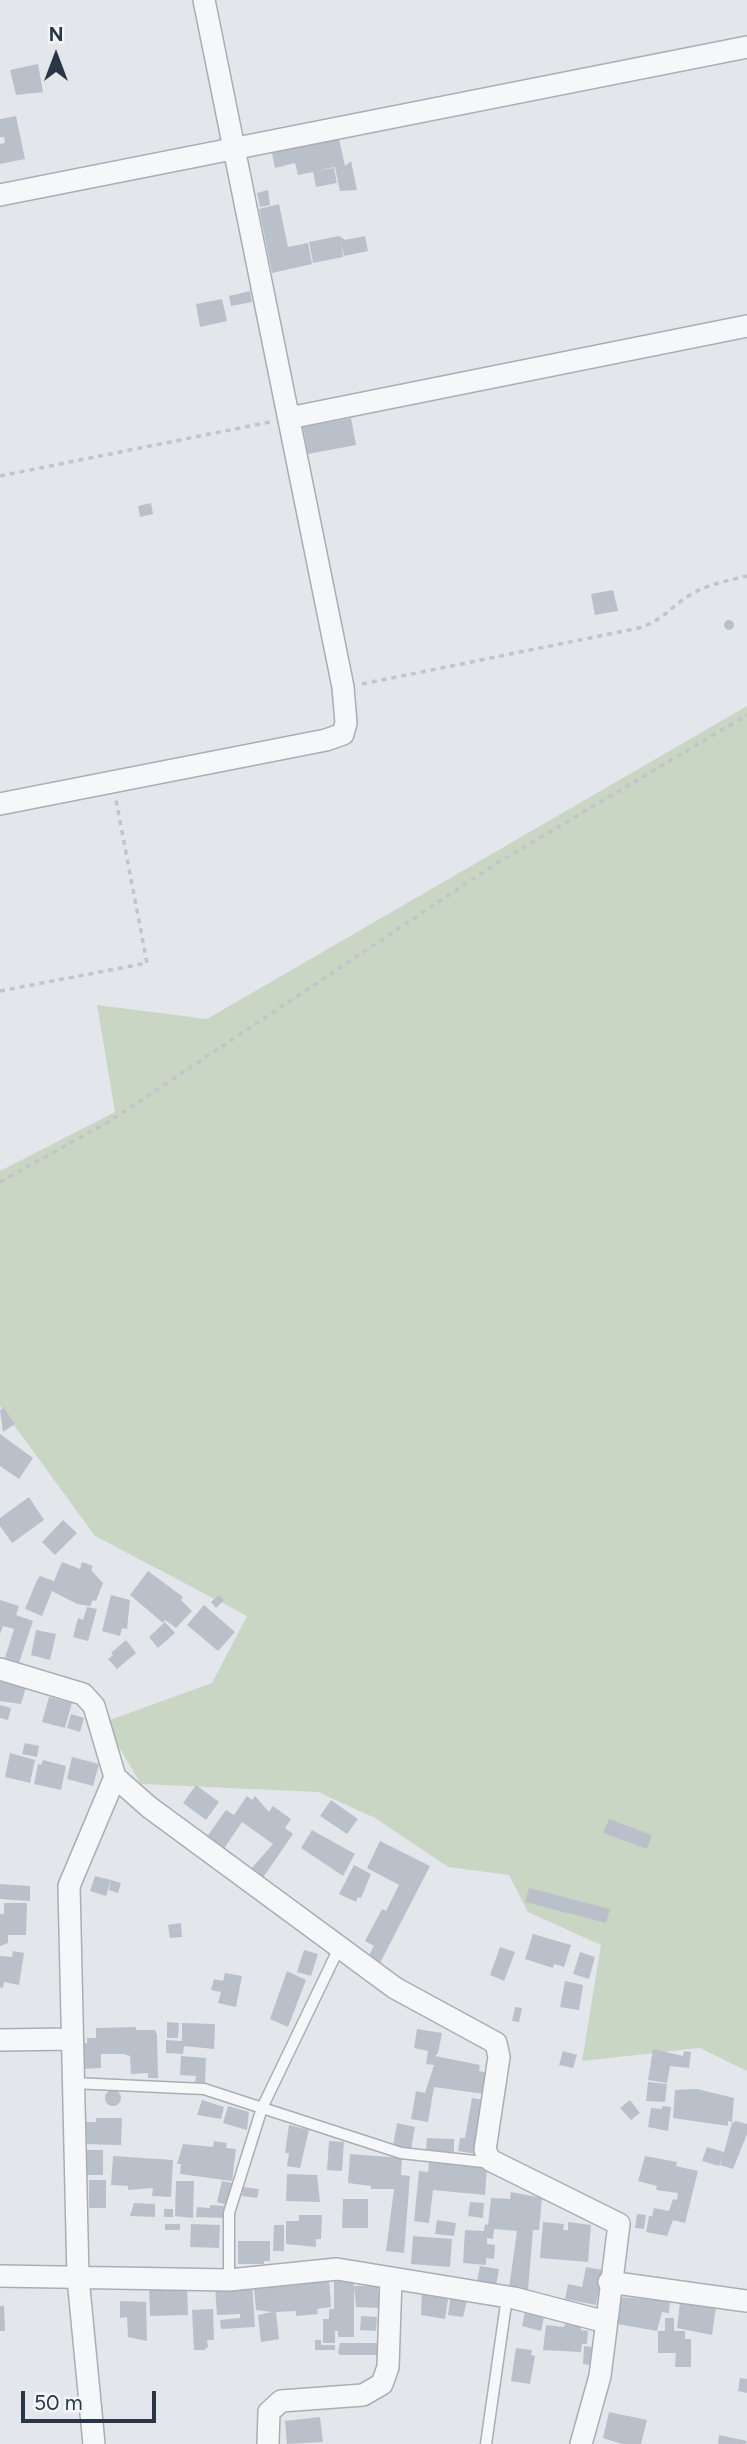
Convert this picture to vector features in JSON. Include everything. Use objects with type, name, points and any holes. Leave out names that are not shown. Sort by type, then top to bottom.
[{"type":"street","points":[[0,804],[326,740],[343,734],[346,723],[343,687],[204,0]]},
{"type":"street","points":[[0,195],[747,47]]},
{"type":"street","points":[[289,418],[747,326]]},
{"type":"street","points":[[0,1669],[83,1694],[94,1706],[115,1777],[149,1807],[395,1988],[496,2043],[499,2057],[485,2150],[490,2160],[619,2224],[609,2282],[600,2376],[581,2444]]},
{"type":"street","points":[[94,2444],[78,2278],[69,1886],[115,1777]]},
{"type":"street","points":[[0,2040],[72,2039]]},
{"type":"street","points":[[0,2276],[229,2280],[337,2269],[507,2297],[606,2322]]},
{"type":"street","points":[[268,2444],[269,2412],[281,2400],[363,2395],[382,2384],[388,2367],[391,2277]]},
{"type":"street","points":[[609,2282],[747,2301]]},
{"type":"lane","points":[[229,2280],[229,2213],[262,2108],[339,1948]]},
{"type":"lane","points":[[73,2083],[204,2089],[401,2153],[497,2164]]},
{"type":"lane","points":[[486,2444],[507,2297]]},
{"type":"path","points":[[0,477],[289,418]]},
{"type":"path","points":[[343,687],[639,628],[660,621],[688,596],[711,584],[747,576]]},
{"type":"path","points":[[0,1182],[110,1121],[494,865],[747,715]]},
{"type":"path","points":[[0,991],[147,962],[113,781]]},
{"type":"green space","points":[[747,706],[747,2071],[700,2048],[582,2061],[601,1945],[528,1912],[509,1875],[448,1867],[375,1818],[318,1792],[141,1784],[104,1722],[212,1683],[247,1616],[95,1536],[0,1406],[0,1171],[115,1112],[97,1005],[207,1019]]},
{"type":"building","points":[[38,64],[43,92],[16,95],[10,70]]},
{"type":"building","points":[[16,116],[25,159],[0,164],[0,144],[5,143],[4,137],[0,137],[0,119]]},
{"type":"building","points":[[339,139],[345,166],[351,161],[357,190],[340,191],[335,167],[319,170],[334,168],[337,183],[316,187],[313,172],[298,175],[295,163],[275,168],[272,153]]},
{"type":"building","points":[[268,190],[270,205],[260,207],[257,193]]},
{"type":"building","points":[[279,204],[288,247],[308,243],[312,264],[272,273],[259,209]]},
{"type":"building","points":[[339,236],[345,240],[365,236],[368,251],[344,256],[341,243],[343,257],[313,263],[309,242]]},
{"type":"building","points":[[250,291],[252,302],[231,306],[229,296]]},
{"type":"building","points":[[222,299],[227,321],[200,327],[196,304]]},
{"type":"building","points":[[351,418],[356,445],[308,454],[303,427]]},
{"type":"building","points":[[151,503],[153,514],[140,517],[138,506]]},
{"type":"building","points":[[613,590],[618,611],[595,615],[591,594]]},
{"type":"building","points":[[729,620],[733,621],[733,629],[729,630],[725,629],[724,625],[725,621]]},
{"type":"building","points":[[4,1408],[15,1424],[3,1432],[0,1410]]},
{"type":"building","points":[[0,1434],[33,1458],[19,1479],[0,1466]]},
{"type":"building","points":[[29,1497],[44,1520],[12,1543],[0,1526],[0,1518]]},
{"type":"building","points":[[63,1520],[77,1533],[55,1555],[42,1542]]},
{"type":"building","points":[[62,1562],[80,1569],[82,1562],[93,1566],[91,1570],[103,1583],[96,1601],[93,1600],[90,1606],[77,1604],[52,1591],[42,1616],[25,1609],[40,1576],[54,1581]]},
{"type":"building","points":[[148,1571],[183,1597],[181,1600],[192,1611],[176,1628],[165,1620],[163,1623],[130,1595]]},
{"type":"building","points":[[111,1595],[130,1600],[127,1629],[122,1628],[120,1636],[102,1631]]},
{"type":"building","points":[[219,1595],[224,1600],[216,1608],[211,1602]]},
{"type":"building","points":[[0,1600],[19,1606],[16,1615],[33,1621],[19,1663],[5,1658],[14,1629],[3,1626],[0,1634]]},
{"type":"building","points":[[204,1605],[235,1632],[218,1651],[187,1625]]},
{"type":"building","points":[[87,1607],[97,1609],[88,1641],[73,1637],[78,1618],[83,1620]]},
{"type":"building","points":[[165,1622],[175,1633],[158,1648],[149,1637]]},
{"type":"building","points":[[36,1630],[56,1634],[50,1660],[31,1655]]},
{"type":"building","points":[[126,1640],[136,1653],[117,1669],[108,1659]]},
{"type":"building","points":[[0,1680],[26,1687],[21,1704],[0,1701]]},
{"type":"building","points":[[49,1697],[72,1703],[65,1728],[42,1722]]},
{"type":"building","points":[[0,1705],[11,1708],[8,1720],[0,1718]]},
{"type":"building","points":[[71,1714],[84,1718],[80,1732],[67,1728]]},
{"type":"building","points":[[25,1743],[39,1746],[37,1757],[22,1754]]},
{"type":"building","points":[[10,1753],[35,1760],[30,1783],[5,1777]]},
{"type":"building","points":[[72,1757],[99,1764],[93,1786],[67,1779]]},
{"type":"building","points":[[43,1760],[66,1766],[61,1790],[34,1784],[38,1764],[41,1765]]},
{"type":"building","points":[[196,1785],[219,1802],[206,1820],[183,1803]]},
{"type":"building","points":[[247,1796],[252,1800],[255,1796],[269,1812],[273,1806],[291,1819],[285,1828],[293,1834],[262,1879],[250,1870],[273,1844],[242,1822],[223,1850],[206,1838],[226,1810],[234,1815]]},
{"type":"building","points":[[331,1800],[358,1819],[347,1834],[320,1816]]},
{"type":"building","points":[[609,1819],[652,1835],[647,1849],[603,1833]]},
{"type":"building","points":[[312,1830],[355,1854],[343,1876],[301,1848]]},
{"type":"building","points":[[380,1841],[430,1866],[379,1965],[367,1959],[374,1946],[365,1941],[382,1909],[386,1911],[399,1885],[367,1868]]},
{"type":"building","points":[[354,1865],[371,1874],[361,1898],[358,1897],[356,1902],[339,1894]]},
{"type":"building","points":[[95,1876],[111,1880],[106,1896],[90,1891]]},
{"type":"building","points":[[111,1880],[121,1883],[118,1893],[109,1890]]},
{"type":"building","points":[[0,1884],[30,1886],[30,1901],[0,1899]]},
{"type":"building","points":[[529,1888],[610,1909],[606,1923],[525,1902]]},
{"type":"building","points":[[4,1903],[27,1903],[26,1935],[8,1935],[8,1943],[0,1946],[0,1914],[4,1914]]},
{"type":"building","points":[[181,1923],[182,1937],[170,1938],[168,1925]]},
{"type":"building","points":[[533,1934],[571,1945],[564,1967],[554,1964],[553,1968],[525,1959]]},
{"type":"building","points":[[500,1947],[515,1952],[504,1981],[490,1975]]},
{"type":"building","points":[[304,1950],[318,1954],[311,1976],[297,1972]]},
{"type":"building","points":[[13,1951],[24,1953],[19,1985],[4,1982],[3,1988],[0,1987],[0,1956],[12,1957]]},
{"type":"building","points":[[580,1952],[595,1957],[589,1979],[573,1974]]},
{"type":"building","points":[[287,1971],[306,1980],[288,2027],[270,2019]]},
{"type":"building","points":[[225,1973],[242,1976],[236,2007],[218,2003],[221,1992],[211,1990],[214,1979],[223,1981]]},
{"type":"building","points":[[565,1981],[583,1985],[579,2010],[560,2007]]},
{"type":"building","points":[[515,2007],[522,2008],[519,2022],[512,2021]]},
{"type":"building","points":[[167,2022],[179,2023],[178,2038],[167,2038]]},
{"type":"building","points":[[182,2023],[215,2024],[214,2049],[184,2046],[183,2054],[166,2053],[166,2040],[182,2041]]},
{"type":"building","points":[[136,2027],[136,2030],[155,2030],[158,2078],[148,2078],[148,2073],[131,2074],[130,2056],[124,2054],[101,2054],[101,2068],[83,2069],[83,2043],[87,2043],[87,2038],[96,2038],[96,2028]]},
{"type":"building","points":[[417,2029],[442,2033],[435,2056],[480,2065],[479,2071],[489,2073],[485,2094],[434,2087],[428,2122],[411,2119],[416,2091],[425,2093],[434,2065],[426,2064],[428,2051],[414,2048]]},
{"type":"building","points":[[653,2049],[683,2056],[684,2051],[691,2052],[689,2068],[670,2066],[667,2083],[648,2080]]},
{"type":"building","points":[[563,2051],[577,2055],[573,2068],[559,2065]]},
{"type":"building","points":[[181,2056],[206,2058],[205,2083],[195,2082],[196,2076],[180,2075]]},
{"type":"building","points":[[648,2082],[667,2084],[665,2102],[646,2101]]},
{"type":"building","points":[[697,2089],[734,2098],[732,2122],[728,2121],[728,2126],[673,2118],[675,2090]]},
{"type":"building","points":[[110,2090],[116,2090],[121,2098],[119,2104],[110,2106],[105,2101],[105,2095]]},
{"type":"building","points":[[472,2098],[484,2100],[476,2154],[458,2151],[460,2138],[465,2138]]},
{"type":"building","points":[[202,2100],[224,2107],[221,2119],[197,2115]]},
{"type":"building","points":[[630,2100],[640,2113],[631,2120],[620,2108]]},
{"type":"building","points":[[228,2106],[249,2112],[247,2130],[223,2123]]},
{"type":"building","points":[[662,2106],[671,2107],[668,2131],[648,2127],[651,2108],[662,2109]]},
{"type":"building","points":[[96,2118],[122,2118],[121,2145],[84,2144],[85,2122],[96,2122]]},
{"type":"building","points":[[736,2121],[747,2124],[747,2134],[733,2169],[720,2165],[723,2155],[719,2166],[702,2161],[707,2147],[724,2152],[732,2123]]},
{"type":"building","points":[[397,2123],[415,2127],[411,2149],[393,2146]]},
{"type":"building","points":[[289,2125],[309,2130],[300,2168],[287,2166],[289,2153],[285,2153]]},
{"type":"building","points":[[427,2138],[454,2139],[454,2153],[426,2152]]},
{"type":"building","points":[[214,2141],[227,2143],[226,2148],[236,2149],[232,2181],[180,2174],[181,2164],[177,2164],[183,2144],[213,2147]]},
{"type":"building","points":[[329,2141],[344,2142],[342,2171],[327,2170]]},
{"type":"building","points":[[86,2150],[103,2150],[103,2175],[86,2175]]},
{"type":"building","points":[[350,2154],[402,2158],[401,2175],[410,2176],[404,2253],[386,2251],[394,2189],[371,2189],[371,2186],[348,2183]]},
{"type":"building","points":[[113,2156],[173,2160],[171,2197],[152,2196],[153,2188],[128,2190],[128,2186],[111,2185]]},
{"type":"building","points":[[645,2156],[677,2162],[676,2166],[698,2171],[685,2223],[673,2220],[667,2236],[646,2232],[649,2216],[652,2216],[654,2208],[669,2211],[673,2199],[677,2200],[678,2193],[656,2190],[657,2186],[638,2181]]},
{"type":"building","points":[[429,2162],[487,2168],[485,2195],[433,2190],[429,2223],[414,2221],[419,2171],[428,2172]]},
{"type":"building","points":[[287,2174],[317,2175],[320,2202],[286,2201]]},
{"type":"building","points":[[89,2180],[106,2180],[106,2208],[89,2208]]},
{"type":"building","points":[[176,2181],[194,2181],[193,2218],[175,2216]]},
{"type":"building","points":[[222,2181],[232,2183],[227,2205],[217,2202]]},
{"type":"building","points":[[243,2187],[259,2189],[257,2198],[242,2196]]},
{"type":"building","points":[[511,2192],[542,2198],[539,2230],[533,2230],[528,2290],[509,2288],[517,2231],[494,2229],[493,2239],[487,2238],[487,2244],[495,2245],[494,2259],[486,2258],[486,2265],[463,2263],[465,2230],[484,2231],[485,2224],[488,2225],[491,2198],[510,2199]]},
{"type":"building","points":[[343,2199],[368,2199],[368,2228],[342,2228]]},
{"type":"building","points":[[470,2202],[484,2203],[483,2218],[468,2216]]},
{"type":"building","points":[[134,2203],[155,2204],[155,2217],[130,2216]]},
{"type":"building","points":[[210,2205],[226,2206],[225,2218],[196,2217],[197,2207],[210,2208]]},
{"type":"building","points":[[164,2209],[173,2209],[173,2217],[164,2217]]},
{"type":"building","points":[[637,2214],[646,2215],[644,2229],[635,2228]]},
{"type":"building","points":[[299,2215],[322,2215],[321,2239],[316,2239],[316,2247],[286,2244],[286,2221],[299,2221]]},
{"type":"building","points":[[437,2220],[456,2223],[454,2236],[435,2234]]},
{"type":"building","points":[[543,2222],[564,2224],[563,2230],[568,2230],[568,2222],[591,2225],[588,2262],[540,2258]]},
{"type":"building","points":[[165,2224],[180,2224],[180,2230],[165,2230]]},
{"type":"building","points":[[191,2224],[220,2225],[219,2248],[190,2247]]},
{"type":"building","points":[[274,2225],[284,2225],[284,2251],[273,2251]]},
{"type":"building","points":[[413,2236],[452,2239],[450,2267],[411,2264]]},
{"type":"building","points":[[238,2241],[270,2241],[270,2261],[264,2261],[264,2264],[238,2264]]},
{"type":"building","points":[[480,2266],[499,2269],[496,2286],[477,2282]]},
{"type":"building","points":[[586,2267],[603,2270],[596,2305],[565,2299],[568,2284],[582,2287]]},
{"type":"building","points":[[329,2277],[331,2307],[317,2309],[318,2314],[296,2316],[296,2311],[276,2312],[279,2339],[261,2342],[258,2315],[272,2312],[256,2310],[254,2289],[262,2289],[262,2284],[311,2282],[311,2278]]},
{"type":"building","points":[[334,2278],[354,2278],[354,2337],[338,2337],[338,2331],[335,2331],[335,2343],[323,2343],[323,2319],[329,2319],[329,2309],[334,2309]]},
{"type":"building","points":[[252,2284],[255,2327],[221,2329],[220,2320],[240,2318],[240,2314],[217,2315],[215,2287]]},
{"type":"building","points":[[378,2285],[380,2308],[356,2307],[354,2286]]},
{"type":"building","points":[[187,2286],[188,2315],[150,2316],[149,2287]]},
{"type":"building","points":[[422,2289],[449,2293],[445,2319],[421,2315]]},
{"type":"building","points":[[451,2294],[468,2296],[463,2317],[448,2315]]},
{"type":"building","points":[[620,2297],[670,2301],[669,2313],[662,2312],[657,2331],[618,2324]]},
{"type":"building","points":[[120,2301],[146,2302],[147,2341],[128,2337],[127,2317],[120,2318]]},
{"type":"building","points":[[680,2302],[716,2307],[712,2335],[677,2328]]},
{"type":"building","points":[[0,2306],[4,2306],[5,2331],[0,2331]]},
{"type":"building","points":[[213,2309],[214,2340],[207,2340],[208,2347],[204,2350],[194,2350],[192,2310]]},
{"type":"building","points":[[525,2312],[544,2317],[541,2331],[522,2326]]},
{"type":"building","points":[[361,2316],[377,2317],[376,2331],[360,2330]]},
{"type":"building","points":[[665,2318],[674,2318],[674,2331],[685,2331],[685,2339],[691,2339],[691,2367],[675,2367],[676,2353],[658,2353],[658,2331],[665,2331]]},
{"type":"building","points":[[565,2324],[581,2326],[581,2330],[588,2331],[587,2344],[582,2344],[581,2352],[543,2350],[546,2325],[564,2327]]},
{"type":"building","points":[[315,2340],[321,2340],[321,2345],[335,2345],[335,2350],[315,2350]]},
{"type":"building","points":[[340,2343],[379,2343],[379,2355],[340,2355]]},
{"type":"building","points":[[584,2346],[593,2347],[592,2365],[583,2364]]},
{"type":"building","points":[[516,2348],[532,2350],[531,2355],[535,2356],[530,2384],[511,2381]]},
{"type":"building","points":[[740,2378],[747,2379],[747,2393],[738,2391]]},
{"type":"building","points":[[609,2412],[647,2420],[641,2444],[622,2444],[603,2438]]},
{"type":"building","points":[[320,2417],[323,2442],[287,2444],[285,2421]]},
{"type":"building","points":[[719,2435],[747,2441],[746,2444],[718,2444]]}]
